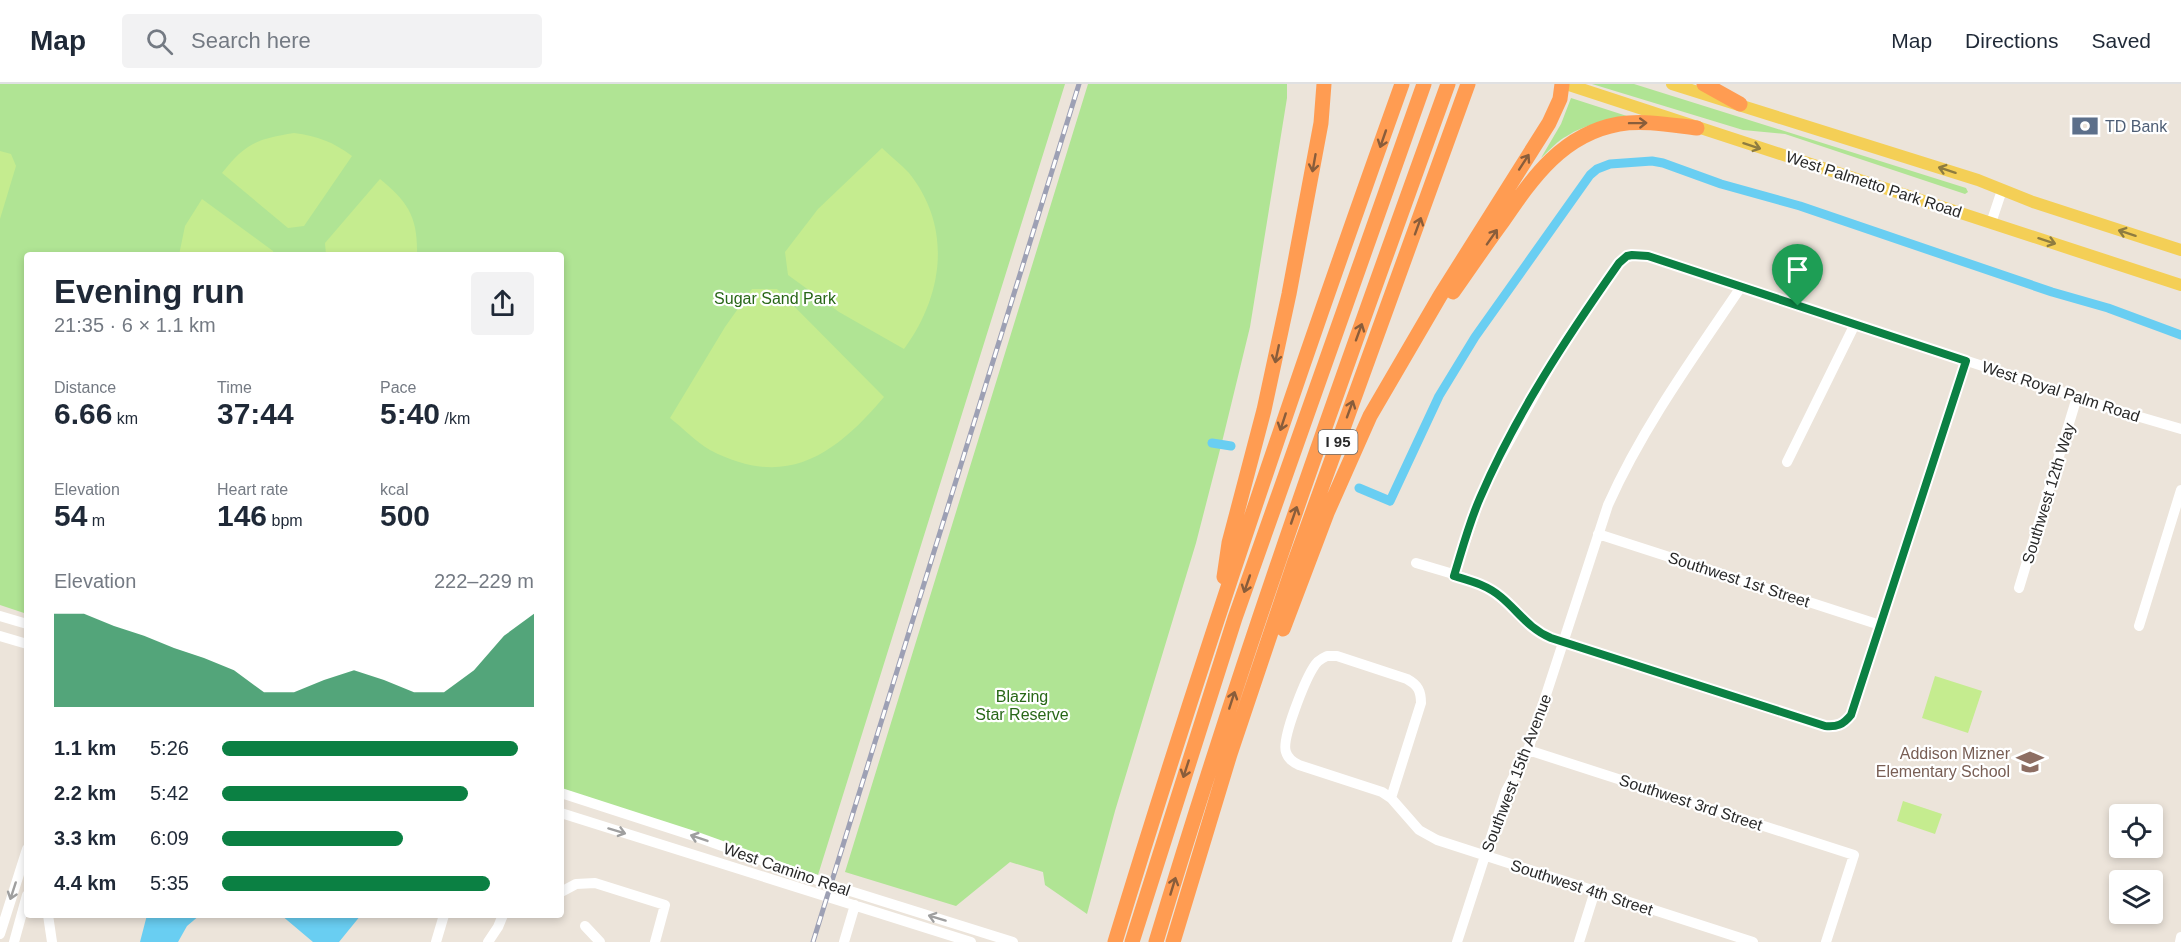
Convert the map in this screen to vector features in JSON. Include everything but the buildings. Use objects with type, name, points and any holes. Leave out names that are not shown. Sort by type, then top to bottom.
[{"type":"highway","points":[[1220,613],[1229,543],[1262,420],[1290,294],[1321,123],[1324,84]]},
{"type":"highway","points":[[1115,942],[1220,613],[1327,294],[1402,84]]},
{"type":"highway","points":[[1132,942],[1189,758],[1239,608],[1424,84]]},
{"type":"highway","points":[[1156,942],[1203,788],[1274,573],[1448,84]]},
{"type":"highway","name":"I 95","points":[[1173,942],[1240,724],[1292,571],[1468,84]]},
{"type":"highway","points":[[1217,802],[1254,713],[1289,612],[1349,459],[1370,416],[1418,333],[1549,123],[1564,84]]},
{"type":"highway","points":[[1704,84],[1740,104]]},
{"type":"highway","points":[[1418,333],[1444,305],[1530,182],[1559,151],[1589,133],[1622,124],[1651,123],[1697,128]]},
{"type":"main road","name":"West Palmetto Park Road","points":[[1564,84],[2181,285]]},
{"type":"main road","points":[[1672,84],[1978,180],[2033,202],[2181,250]]},
{"type":"street","points":[[1991,223],[2002,190]]},
{"type":"street","name":"West Royal Palm Road","points":[[1454,576],[1475,510],[1490,476],[1564,342],[1619,263],[1627,256],[1648,256],[2077,398],[2181,429]]},
{"type":"street","name":"Southwest 15th Avenue","points":[[1457,942],[1506,791],[1528,750],[1598,534],[1619,480],[1662,403],[1741,287]]},
{"type":"street","points":[[1787,462],[1855,324]]},
{"type":"street","points":[[1416,564],[1475,582],[1493,591],[1533,629],[1563,642],[1825,726],[1835,727],[1851,715],[1966,361]]},
{"type":"street","name":"Southwest 12th Way","points":[[2019,588],[2077,398]]},
{"type":"street","points":[[2139,626],[2181,490]]},
{"type":"street","name":"Southwest 1st Street","points":[[1598,534],[1880,625]]},
{"type":"street","points":[[0,616],[24,623]]},
{"type":"street","points":[[0,636],[24,643]]},
{"type":"street","points":[[1327,656],[1337,656],[1407,679],[1416,684],[1421,693],[1421,703],[1391,798],[1382,792],[1299,765],[1285,752],[1284,742],[1312,668],[1327,656]]},
{"type":"street","name":"Southwest 3rd Street","points":[[1528,750],[1854,855],[1826,942]]},
{"type":"street","name":"West Camino Real","points":[[564,794],[697,837],[831,885],[1013,942]]},
{"type":"street","name":"Southwest 4th Street","points":[[1391,798],[1399,804],[1411,822],[1427,836],[1753,942]]},
{"type":"street","name":"West Camino Real","points":[[564,814],[965,941]]},
{"type":"street","points":[[0,934],[24,858]]},
{"type":"street","points":[[564,890],[576,884],[595,883],[665,905],[655,942]]},
{"type":"street","points":[[1579,942],[1595,891]]},
{"type":"street","points":[[843,942],[855,905]]},
{"type":"street","points":[[14,942],[24,906]]},
{"type":"street","points":[[48,918],[52,942]]},
{"type":"street","points":[[436,942],[443,918]]},
{"type":"street","points":[[488,942],[501,918]]},
{"type":"street","points":[[585,926],[600,942]]},
{"type":"street","points":[[965,941],[967,927]]},
{"type":"street","points":[[2180,942],[2181,937]]},
{"type":"green space","name":"Sugar Sand Park","points":[[0,84],[1065,84],[818,875],[564,791],[564,252],[24,252],[24,613],[0,605]]},
{"type":"green space","name":"Blazing Star Reserve","points":[[1088,84],[1287,84],[1287,98],[1250,327],[1223,438],[1196,543],[1115,811],[1087,914],[1045,885],[1043,872],[1010,862],[956,906],[845,872]]},
{"type":"green space","points":[[1592,84],[1634,84],[1966,188],[1968,192],[1965,194],[1785,134],[1743,130]]},
{"type":"green space","points":[[1571,98],[1630,117],[1581,128],[1560,141],[1541,158],[1561,124]]},
{"type":"green space","points":[[294,133],[325,140],[352,156],[304,226],[288,228],[222,173],[238,155],[253,144]]},
{"type":"green space","points":[[882,148],[909,173],[923,194],[932,216],[937,239],[938,262],[934,285],[927,307],[904,349],[839,312],[788,275],[785,252],[818,209]]},
{"type":"green space","points":[[0,151],[11,154],[16,166],[0,219]]},
{"type":"green space","points":[[380,179],[398,195],[409,211],[416,230],[417,252],[326,252],[325,243]]},
{"type":"green space","points":[[202,199],[273,252],[180,252],[185,226]]},
{"type":"green space","points":[[752,289],[777,289],[884,397],[866,418],[827,450],[807,460],[786,466],[762,467],[737,462],[705,447],[670,418],[725,327]]},
{"type":"green space","points":[[1935,676],[1982,691],[1968,733],[1922,718]]},
{"type":"green space","points":[[1903,801],[1942,814],[1935,834],[1897,821]]},
{"type":"water","points":[[146,918],[196,918],[187,926],[178,942],[140,942]]},
{"type":"water","points":[[285,918],[359,918],[339,942],[313,942]]},
{"type":"waterway","points":[[1359,488],[1390,501],[1439,396],[1475,337],[1590,175],[1597,169],[1610,164],[1652,161],[1663,163],[1721,184],[1800,206],[2052,292],[2108,308],[2181,335]]},
{"type":"waterway","points":[[1212,443],[1231,446]]},
{"type":"railway","points":[[813,942],[1079,84]]},
{"type":"place","name":"TD Bank","points":[[2085,126]]},
{"type":"place","name":"Addison Mizner Elementary School","points":[[2030,762]]},
{"type":"route","points":[[1627,256],[1648,256],[1798,306],[1966,361],[1851,715],[1844,723],[1835,727],[1825,726],[1551,638],[1533,629],[1493,591],[1475,582],[1454,576],[1472,519],[1490,476],[1564,342],[1619,263],[1627,256]]}]
